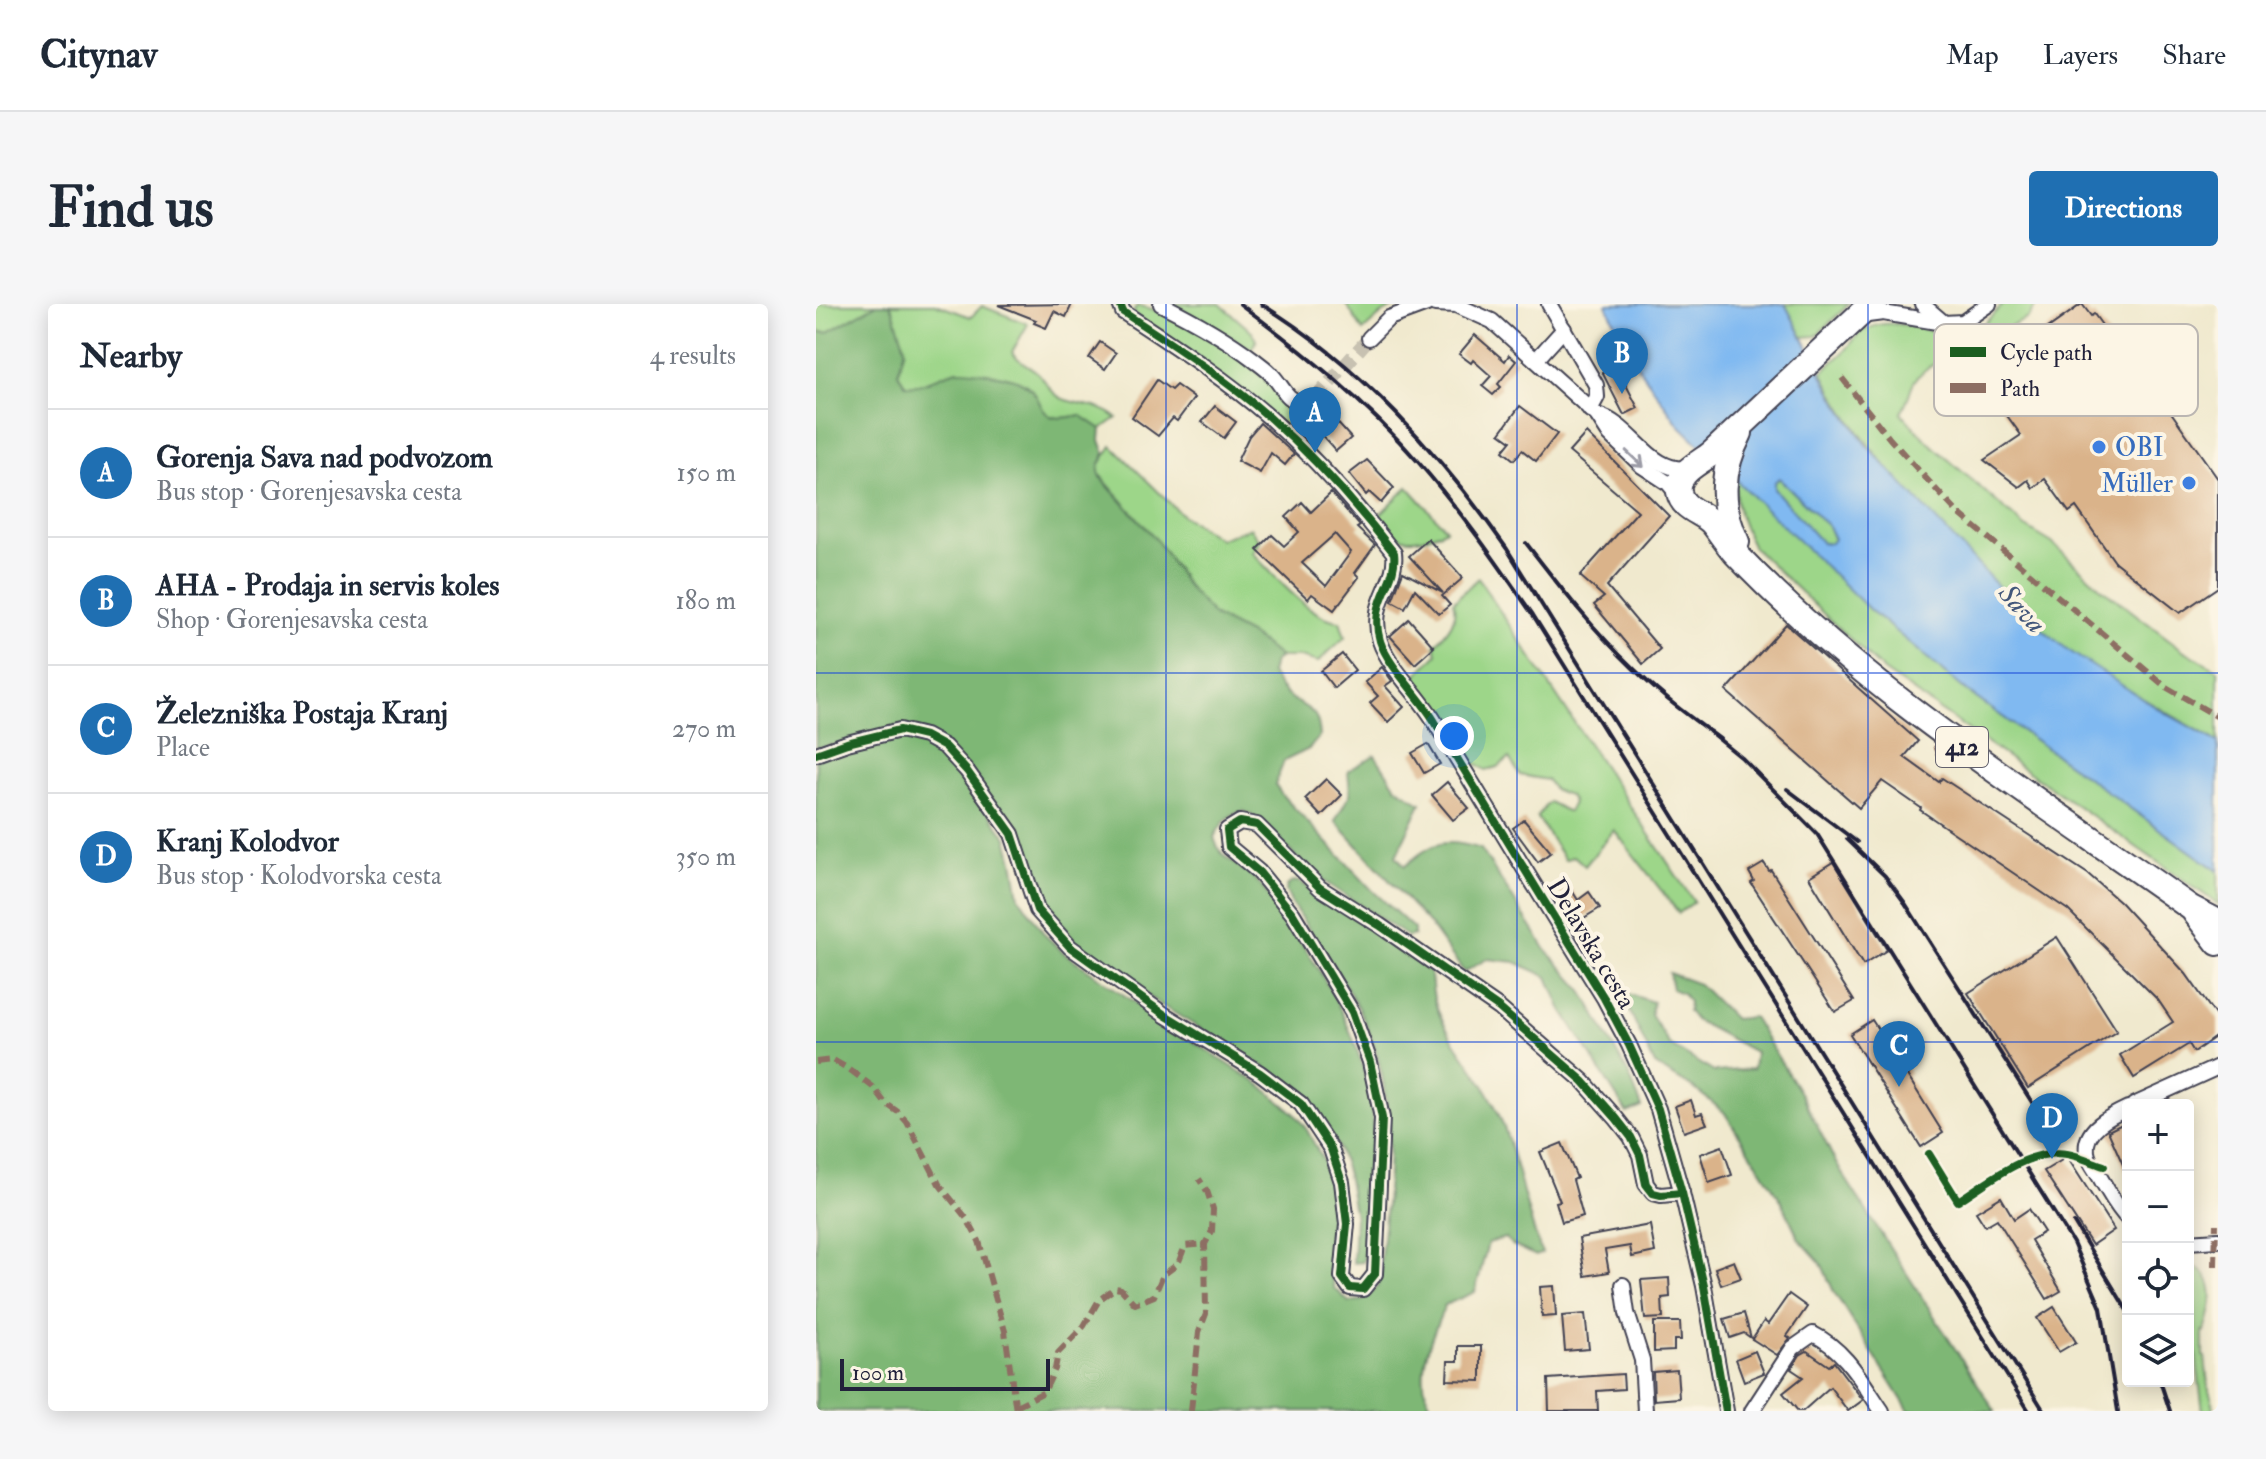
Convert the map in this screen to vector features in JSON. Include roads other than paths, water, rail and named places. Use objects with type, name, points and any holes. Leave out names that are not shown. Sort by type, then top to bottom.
[{"type":"main road","points":[[1689,484],[1712,453],[1860,313]]},
{"type":"main road","points":[[1689,484],[1713,510],[1724,490],[1733,447],[1747,421]]},
{"type":"main road","points":[[1689,484],[1708,465],[1715,468],[1724,490]]},
{"type":"main road","name":"412","points":[[1689,484],[1710,521],[1730,547],[1808,625],[1873,681],[1951,740],[2191,908],[2218,922]]},
{"type":"main road","name":"412","points":[[1724,490],[1731,529],[1749,565]]},
{"type":"main road","name":"412","points":[[2191,908],[2218,943]]},
{"type":"street","name":"Delavska cesta","points":[[1120,304],[1123,312],[1168,340],[1273,421],[1394,553],[1396,562],[1376,619],[1381,644],[1432,717],[1629,1045],[1658,1109],[1707,1300],[1726,1411]]},
{"type":"street","points":[[1161,304],[1214,332],[1250,357],[1272,375],[1292,401],[1303,404],[1316,398]]},
{"type":"street","points":[[1369,338],[1389,318],[1427,304]]},
{"type":"street","points":[[1435,304],[1456,305],[1492,321],[1593,412],[1610,435],[1647,470],[1668,483],[1689,484]]},
{"type":"street","points":[[1549,304],[1596,385],[1593,412]]},
{"type":"street","points":[[1922,304],[1943,323]]},
{"type":"street","points":[[1860,313],[1883,313],[1943,323],[1963,322],[1989,304]]},
{"type":"street","points":[[1536,360],[1564,329]]},
{"type":"street","points":[[1593,412],[1615,422],[1657,461],[1689,484]]},
{"type":"street","points":[[816,754],[900,730],[925,736],[945,747],[967,771],[1012,834],[1037,910],[1070,947],[1165,1015],[1260,1073],[1301,1104],[1331,1149],[1342,1182],[1347,1224],[1342,1277],[1350,1288],[1363,1289],[1375,1274],[1382,1118],[1370,1062],[1352,1012],[1293,914],[1259,872],[1229,847],[1227,830],[1240,822],[1257,825],[1320,888],[1499,1008],[1583,1081],[1616,1118],[1640,1155],[1646,1184],[1653,1193],[1682,1193]]},
{"type":"street","points":[[2147,1099],[2218,1067]]},
{"type":"street","points":[[2122,1111],[2105,1119],[2095,1129],[2088,1140],[2087,1153],[2122,1211]]},
{"type":"street","points":[[2194,1242],[2218,1240]]},
{"type":"street","points":[[1623,1285],[1627,1313],[1642,1360],[1645,1411]]},
{"type":"street","points":[[1752,1411],[1793,1348],[1813,1334],[1831,1343],[1882,1411]]},
{"type":"water","points":[[1606,304],[1785,304],[1834,397],[1866,445],[2026,616],[2068,650],[2160,710],[2218,742],[2218,871],[1968,692],[1869,609],[1679,425],[1634,361]],"holes":[[[1779,478],[1828,526],[1834,539],[1831,543],[1822,543],[1774,489],[1774,483]]]},
{"type":"tunnel","points":[[1316,398],[1369,338]]},
{"type":"railway","points":[[1240,304],[1311,359],[1378,419],[1434,481],[1492,557],[1533,615],[2029,1411]]},
{"type":"railway","points":[[1261,304],[1298,328],[1365,383],[1426,446],[1507,549],[2044,1411]]},
{"type":"railway","points":[[1526,543],[1619,654],[1665,697],[1720,739]]},
{"type":"railway","points":[[1710,732],[1742,758],[1817,834],[2073,1243],[2101,1308],[2118,1411]]},
{"type":"railway","points":[[1787,789],[1857,842]]},
{"type":"railway","points":[[1847,839],[1885,876],[1905,903],[2040,1115]]},
{"type":"railway","points":[[2074,1223],[2122,1302]]},
{"type":"railway","points":[[2162,1387],[2170,1411]]},
{"type":"place","name":"AHA - Prodaja in servis koles","points":[[1622,394]]},
{"type":"place","name":"OBI","points":[[2099,447]]},
{"type":"place","name":"Gorenja Sava nad podvozom","points":[[1315,453]]},
{"type":"place","name":"Müller","points":[[2189,483]]},
{"type":"place","name":"Železniška Postaja Kranj","points":[[1899,1087]]},
{"type":"place","name":"Kranj Kolodvor","points":[[2052,1159]]},
{"type":"water label","name":"Sava","points":[[2023,608]]}]
